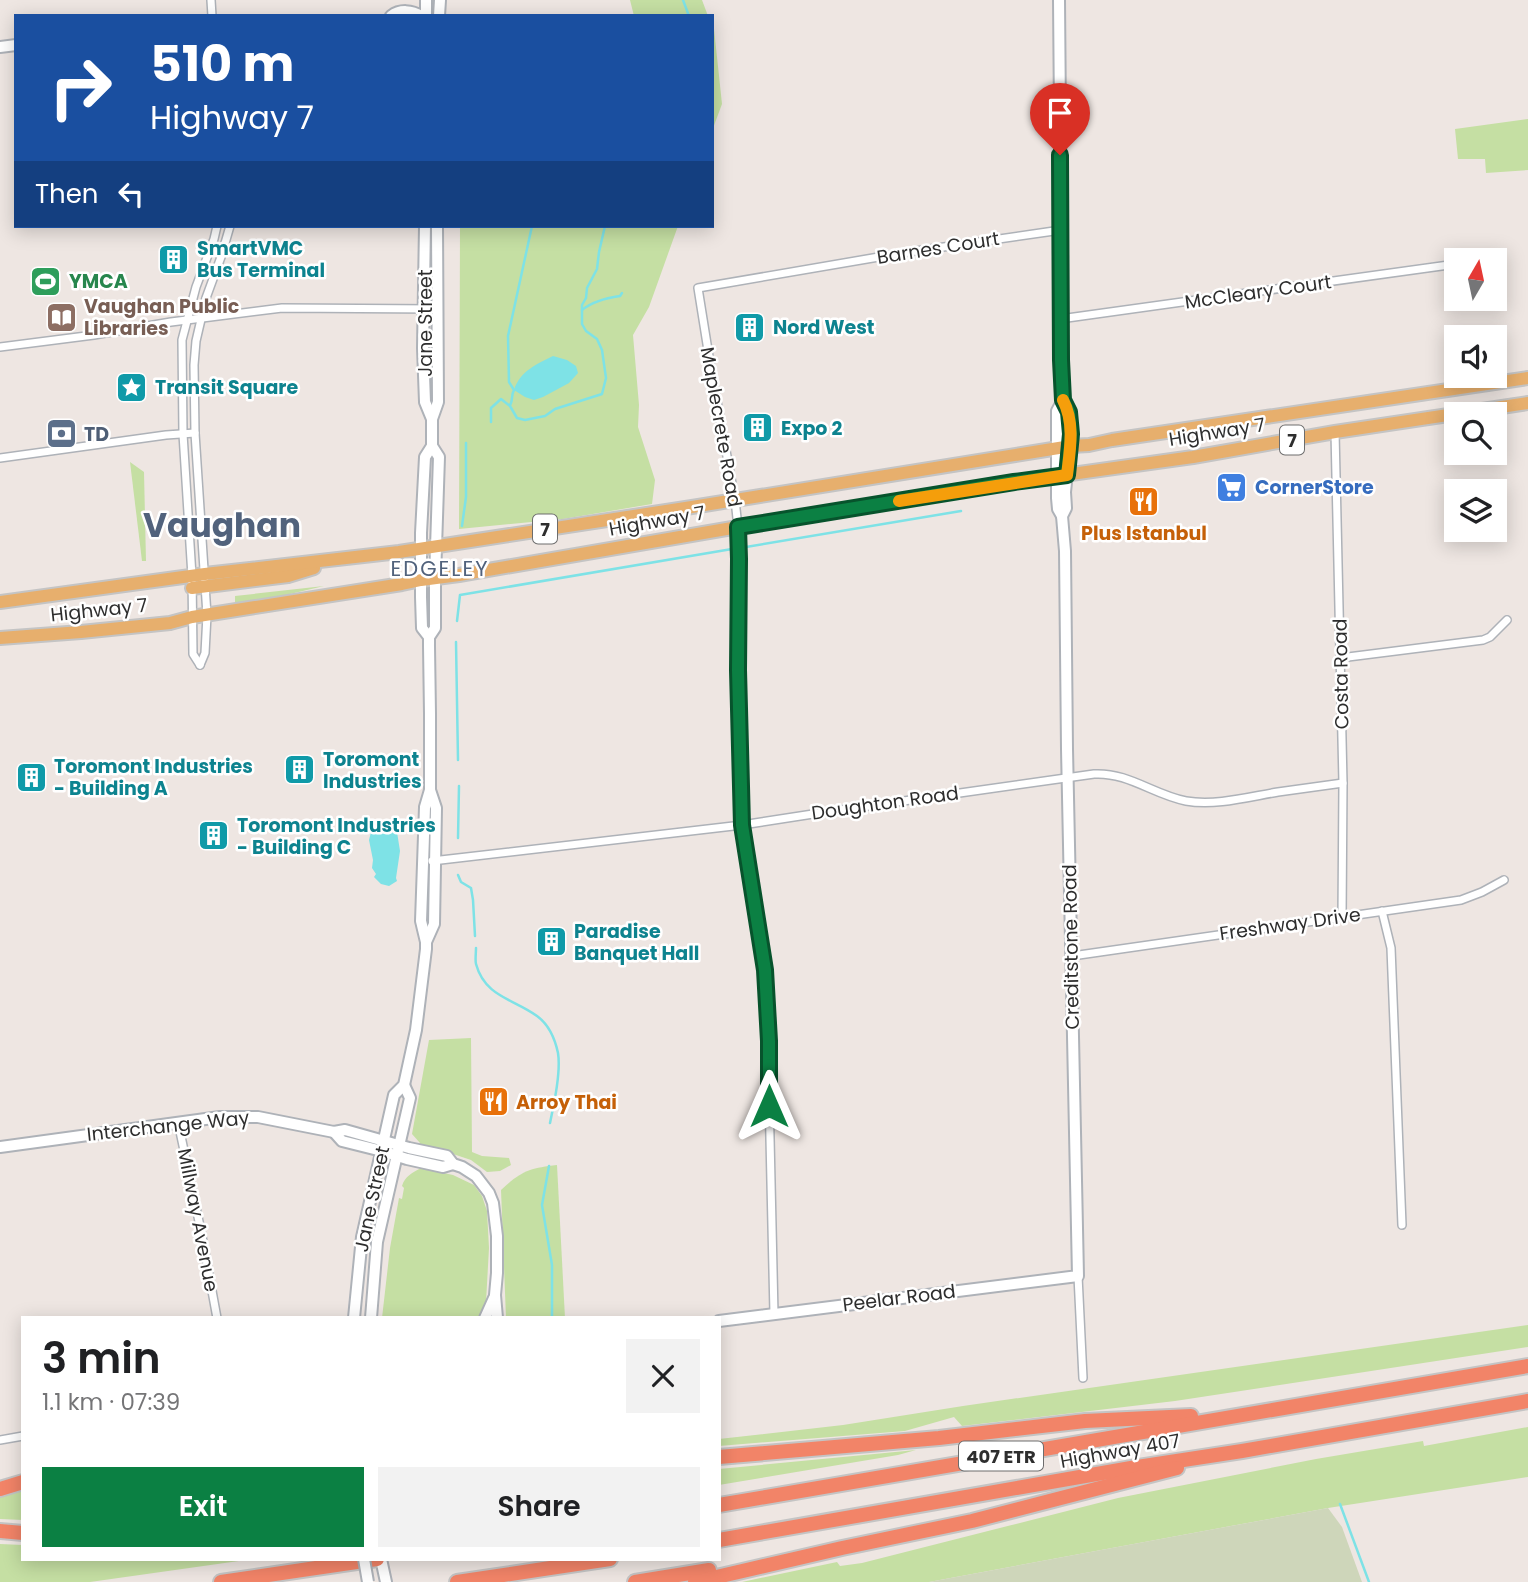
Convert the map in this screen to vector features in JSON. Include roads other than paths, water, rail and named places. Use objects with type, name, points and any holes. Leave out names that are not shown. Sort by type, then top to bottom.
[{"type":"highway","name":"Highway 407","points":[[721,1504],[1528,1366]]},
{"type":"highway","name":"Highway 407","points":[[721,1540],[1528,1401]]},
{"type":"highway","points":[[721,1457],[939,1438],[1085,1421],[1266,1410]]},
{"type":"highway","points":[[695,1582],[984,1518],[1242,1451]]},
{"type":"highway","points":[[0,1489],[21,1483]]},
{"type":"highway","points":[[0,1531],[21,1533]]},
{"type":"highway","points":[[635,1582],[842,1548]]},
{"type":"highway","points":[[221,1582],[365,1561]]},
{"type":"highway","points":[[457,1582],[598,1561]]},
{"type":"highway","points":[[509,1582],[587,1563]]},
{"type":"main road","name":"Highway 7","points":[[0,602],[199,581],[1528,377]]},
{"type":"main road","name":"Highway 7","points":[[0,638],[170,623],[192,617],[1014,482],[1193,457],[1528,403]]},
{"type":"street","name":"Creditstone Road","points":[[1059,0],[1060,319],[1063,400],[1069,412],[1070,446],[1062,476],[1058,509],[1062,516],[1065,551],[1078,1276],[1083,1378]]},
{"type":"street","points":[[393,14],[397,11],[419,14]]},
{"type":"street","points":[[217,228],[195,287],[183,340],[183,434],[199,581],[207,615],[205,653],[200,665],[193,654],[192,617],[199,581],[203,561],[195,433],[194,365],[201,318],[229,228]]},
{"type":"street","name":"Jane Street","points":[[425,228],[425,402],[432,419]]},
{"type":"street","name":"Jane Street","points":[[354,1316],[362,1237],[394,1095],[404,1085],[416,1030],[426,942],[421,921],[429,861],[425,807],[430,790],[429,637],[435,628],[439,457],[432,446],[432,419],[438,402],[437,228]]},
{"type":"street","name":"Barnes Court","points":[[816,268],[1061,230]]},
{"type":"street","name":"McCleary Court","points":[[1060,319],[1444,266]]},
{"type":"street","name":"Maplecrete Road","points":[[774,1314],[768,1006],[761,939],[742,825],[738,527],[698,288],[816,268]]},
{"type":"street","points":[[0,347],[282,308],[437,309]]},
{"type":"street","name":"Creditstone Road","points":[[1062,476],[1057,449],[1056,411],[1063,400]]},
{"type":"street","name":"Costa Road","points":[[1335,432],[1343,783],[1342,917]]},
{"type":"street","points":[[0,458],[195,433]]},
{"type":"street","name":"Jane Street","points":[[429,637],[422,628],[421,548],[425,457],[432,446]]},
{"type":"street","points":[[1340,658],[1483,640],[1490,637],[1507,620]]},
{"type":"street","name":"Doughton Road","points":[[429,861],[742,825],[1094,774],[1113,774],[1127,778],[1170,797],[1212,802],[1343,783]]},
{"type":"street","name":"Freshway Drive","points":[[1072,956],[1461,900],[1504,880]]},
{"type":"street","points":[[1382,911],[1391,948],[1402,1225]]},
{"type":"street","name":"Jane Street","points":[[371,1316],[377,1242],[410,1098],[404,1085]]},
{"type":"street","name":"Interchange Way","points":[[0,1147],[220,1117],[258,1117],[334,1132],[342,1141],[384,1145]]},
{"type":"street","name":"Millway Avenue","points":[[178,1122],[217,1316]]},
{"type":"street","points":[[384,1145],[443,1167],[453,1164],[462,1167],[476,1176],[489,1194],[493,1203],[497,1236],[497,1316]]},
{"type":"street","name":"Peelar Road","points":[[721,1321],[1078,1276]]},
{"type":"street","points":[[486,1316],[495,1295]]},
{"type":"street","points":[[0,1440],[21,1436]]},
{"type":"street","points":[[364,1561],[368,1582]]},
{"type":"street","points":[[380,1561],[386,1582]]},
{"type":"water","points":[[553,356],[576,366],[578,373],[569,383],[534,400],[514,390],[525,373]]},
{"type":"water","points":[[387,820],[398,822],[400,851],[397,881],[389,886],[381,884],[374,877],[376,874],[372,868],[369,840],[373,824]]},
{"type":"waterway","points":[[683,0],[688,14]]},
{"type":"waterway","points":[[510,405],[514,390],[509,382],[508,336],[532,228]]},
{"type":"waterway","points":[[491,422],[491,408],[501,399],[510,406],[517,418],[525,420],[545,416],[555,409],[602,394],[606,378],[602,350],[597,339],[586,331],[582,324],[582,305],[597,269],[605,228]]},
{"type":"waterway","points":[[582,310],[595,302],[620,296],[622,293]]},
{"type":"waterway","points":[[462,526],[466,497],[466,443]]},
{"type":"waterway","points":[[746,547],[961,511]]},
{"type":"waterway","points":[[457,621],[460,595],[732,549]]},
{"type":"waterway","points":[[456,642],[458,760]]},
{"type":"waterway","points":[[458,838],[459,786]]},
{"type":"waterway","points":[[458,875],[461,882],[471,888],[475,936]]},
{"type":"waterway","points":[[476,948],[476,964],[486,984],[501,996],[537,1016],[553,1037],[559,1069],[550,1123]]},
{"type":"waterway","points":[[549,1166],[542,1205],[552,1265],[552,1316]]},
{"type":"waterway","points":[[1340,1504],[1369,1582]]},
{"type":"place","name":"SmartVMC Bus Terminal","points":[[174,259]]},
{"type":"place","name":"YMCA","points":[[46,281]]},
{"type":"place","name":"Vaughan Public Libraries","points":[[61,317]]},
{"type":"place","name":"Nord West","points":[[750,327]]},
{"type":"place","name":"Transit Square","points":[[132,387]]},
{"type":"place","name":"Expo 2","points":[[758,428]]},
{"type":"place","name":"TD","points":[[61,434]]},
{"type":"place","name":"CornerStore","points":[[1232,487]]},
{"type":"place","name":"Plus Istanbul","points":[[1144,502]]},
{"type":"place","name":"Toromont Industries","points":[[300,770]]},
{"type":"place","name":"Toromont Industries - Building A","points":[[31,777]]},
{"type":"place","name":"Toromont Industries - Building C","points":[[214,836]]},
{"type":"place","name":"Paradise Banquet Hall","points":[[551,942]]},
{"type":"place","name":"Arroy Thai","points":[[493,1102]]},
{"type":"district","name":"Vaughan","points":[[222,525]]},
{"type":"district","name":"EDGELEY","points":[[440,568]]}]
